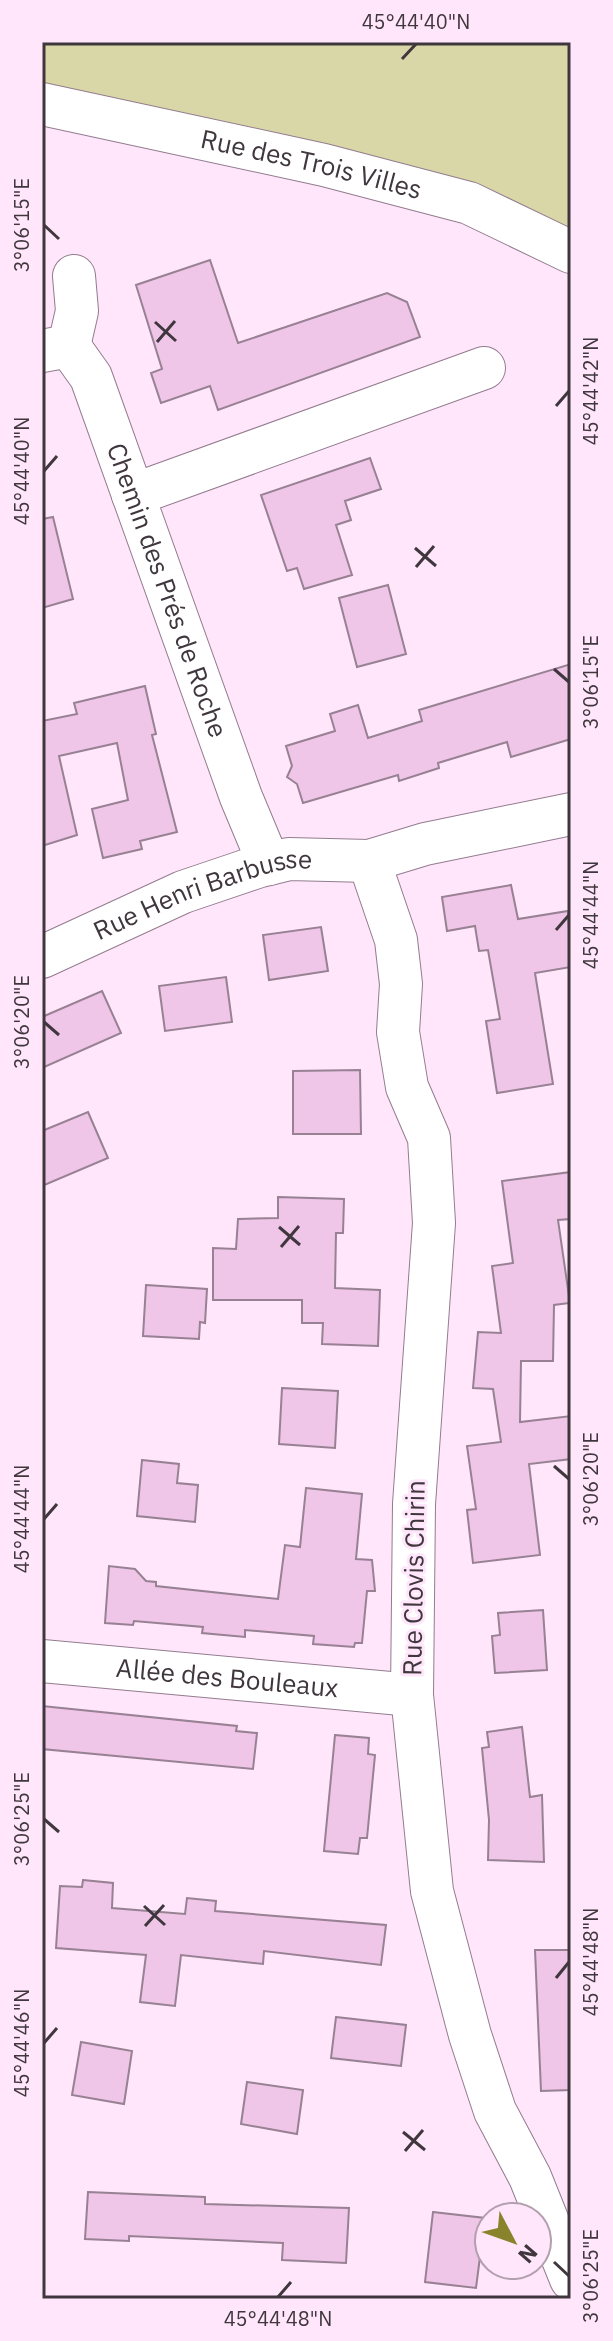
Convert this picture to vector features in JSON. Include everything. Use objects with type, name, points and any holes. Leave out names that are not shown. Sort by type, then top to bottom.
[{"type":"street","name":"Rue des Trois Villes","points":[[42,104],[324,165],[469,203],[571,252]]},
{"type":"street","points":[[56,348],[77,311],[74,276]]},
{"type":"street","name":"Chemin des Prés de Roche","points":[[56,348],[91,377],[241,797],[269,864]]},
{"type":"street","points":[[133,495],[484,368]]},
{"type":"street","name":"Rue Henri Barbusse","points":[[42,957],[183,892],[269,864],[304,859],[369,861],[425,844],[571,814]]},
{"type":"street","name":"Rue Clovis Chirin","points":[[369,861],[396,940],[401,984],[398,1032],[407,1087],[429,1138],[433,1209],[414,1504],[412,1695],[435,1903],[470,2035],[495,2111],[559,2209],[571,2279]]},
{"type":"street","name":"Allée des Bouleaux","points":[[42,1661],[412,1695]]},
{"type":"shaded area","points":[[42,42],[571,42],[571,263],[469,203],[42,83]]},
{"type":"building","points":[[210,260],[238,343],[387,293],[407,302],[420,337],[218,410],[210,386],[161,403],[151,373],[162,369],[136,285]]},
{"type":"building","points":[[370,458],[381,489],[345,501],[351,520],[336,525],[352,575],[304,589],[297,568],[287,571],[261,495]]},
{"type":"building","points":[[53,517],[73,599],[42,608],[42,519]]},
{"type":"building","points":[[388,585],[406,654],[357,667],[339,598]]},
{"type":"building","points":[[571,664],[571,739],[511,757],[507,742],[438,763],[439,768],[399,781],[398,775],[303,803],[297,784],[287,777],[292,766],[286,746],[335,731],[330,714],[358,705],[368,738],[422,721],[419,710]]},
{"type":"building","points":[[145,686],[156,734],[152,735],[177,832],[140,841],[142,849],[103,858],[92,809],[128,800],[117,743],[59,756],[77,835],[42,846],[42,721],[77,714],[74,703]]},
{"type":"building","points":[[511,885],[518,919],[568,911],[571,967],[535,973],[553,1084],[497,1093],[486,1021],[500,1019],[488,950],[479,951],[475,926],[447,931],[442,897]]},
{"type":"building","points":[[321,927],[328,971],[269,980],[263,935]]},
{"type":"building","points":[[226,977],[232,1022],[165,1031],[159,986]]},
{"type":"building","points":[[102,991],[121,1033],[42,1068],[42,1017]]},
{"type":"building","points":[[360,1070],[361,1134],[293,1134],[293,1071]]},
{"type":"building","points":[[88,1112],[108,1158],[42,1186],[42,1131]]},
{"type":"building","points":[[571,1172],[571,1219],[558,1220],[570,1303],[554,1305],[553,1361],[521,1361],[520,1422],[571,1416],[571,1459],[529,1464],[540,1555],[473,1563],[467,1510],[476,1509],[467,1446],[501,1442],[493,1389],[473,1388],[478,1332],[501,1333],[492,1266],[513,1263],[502,1181]]},
{"type":"building","points":[[278,1197],[344,1199],[343,1233],[336,1233],[335,1288],[380,1290],[378,1346],[322,1344],[323,1323],[302,1323],[302,1300],[213,1300],[213,1248],[236,1249],[238,1219],[278,1218]]},
{"type":"building","points":[[146,1285],[207,1289],[205,1323],[200,1322],[199,1339],[143,1336]]},
{"type":"building","points":[[282,1388],[338,1391],[335,1448],[279,1444]]},
{"type":"building","points":[[142,1460],[179,1464],[177,1483],[198,1485],[195,1522],[137,1516]]},
{"type":"building","points":[[306,1488],[362,1494],[356,1559],[372,1560],[375,1591],[367,1591],[362,1643],[355,1643],[354,1647],[313,1644],[314,1636],[245,1630],[245,1637],[202,1633],[203,1627],[134,1621],[133,1625],[105,1623],[109,1566],[135,1569],[146,1581],[156,1582],[156,1586],[278,1599],[285,1545],[300,1547]]},
{"type":"building","points":[[543,1610],[547,1670],[495,1673],[492,1636],[500,1635],[498,1613]]},
{"type":"building","points":[[42,1706],[237,1726],[236,1731],[257,1733],[253,1769],[42,1749]]},
{"type":"building","points":[[522,1727],[530,1797],[542,1795],[544,1862],[488,1860],[489,1820],[482,1748],[489,1747],[487,1732]]},
{"type":"building","points":[[335,1735],[369,1738],[368,1754],[375,1755],[367,1838],[360,1838],[358,1854],[324,1851]]},
{"type":"building","points":[[83,1880],[113,1883],[112,1908],[185,1914],[187,1898],[216,1901],[215,1911],[386,1925],[381,1965],[264,1951],[263,1964],[181,1955],[175,2006],[140,2002],[146,1955],[56,1948],[60,1886],[82,1887]]},
{"type":"building","points":[[535,1950],[571,1950],[571,2090],[541,2091]]},
{"type":"building","points":[[336,2017],[406,2025],[401,2066],[331,2058]]},
{"type":"building","points":[[81,2042],[132,2051],[124,2104],[72,2095]]},
{"type":"building","points":[[247,2082],[303,2090],[297,2134],[241,2124]]},
{"type":"building","points":[[88,2192],[205,2197],[205,2204],[349,2208],[346,2263],[282,2260],[283,2243],[129,2236],[129,2241],[85,2239]]},
{"type":"building","points":[[433,2212],[473,2217],[473,2281],[477,2281],[476,2288],[425,2282]]}]
